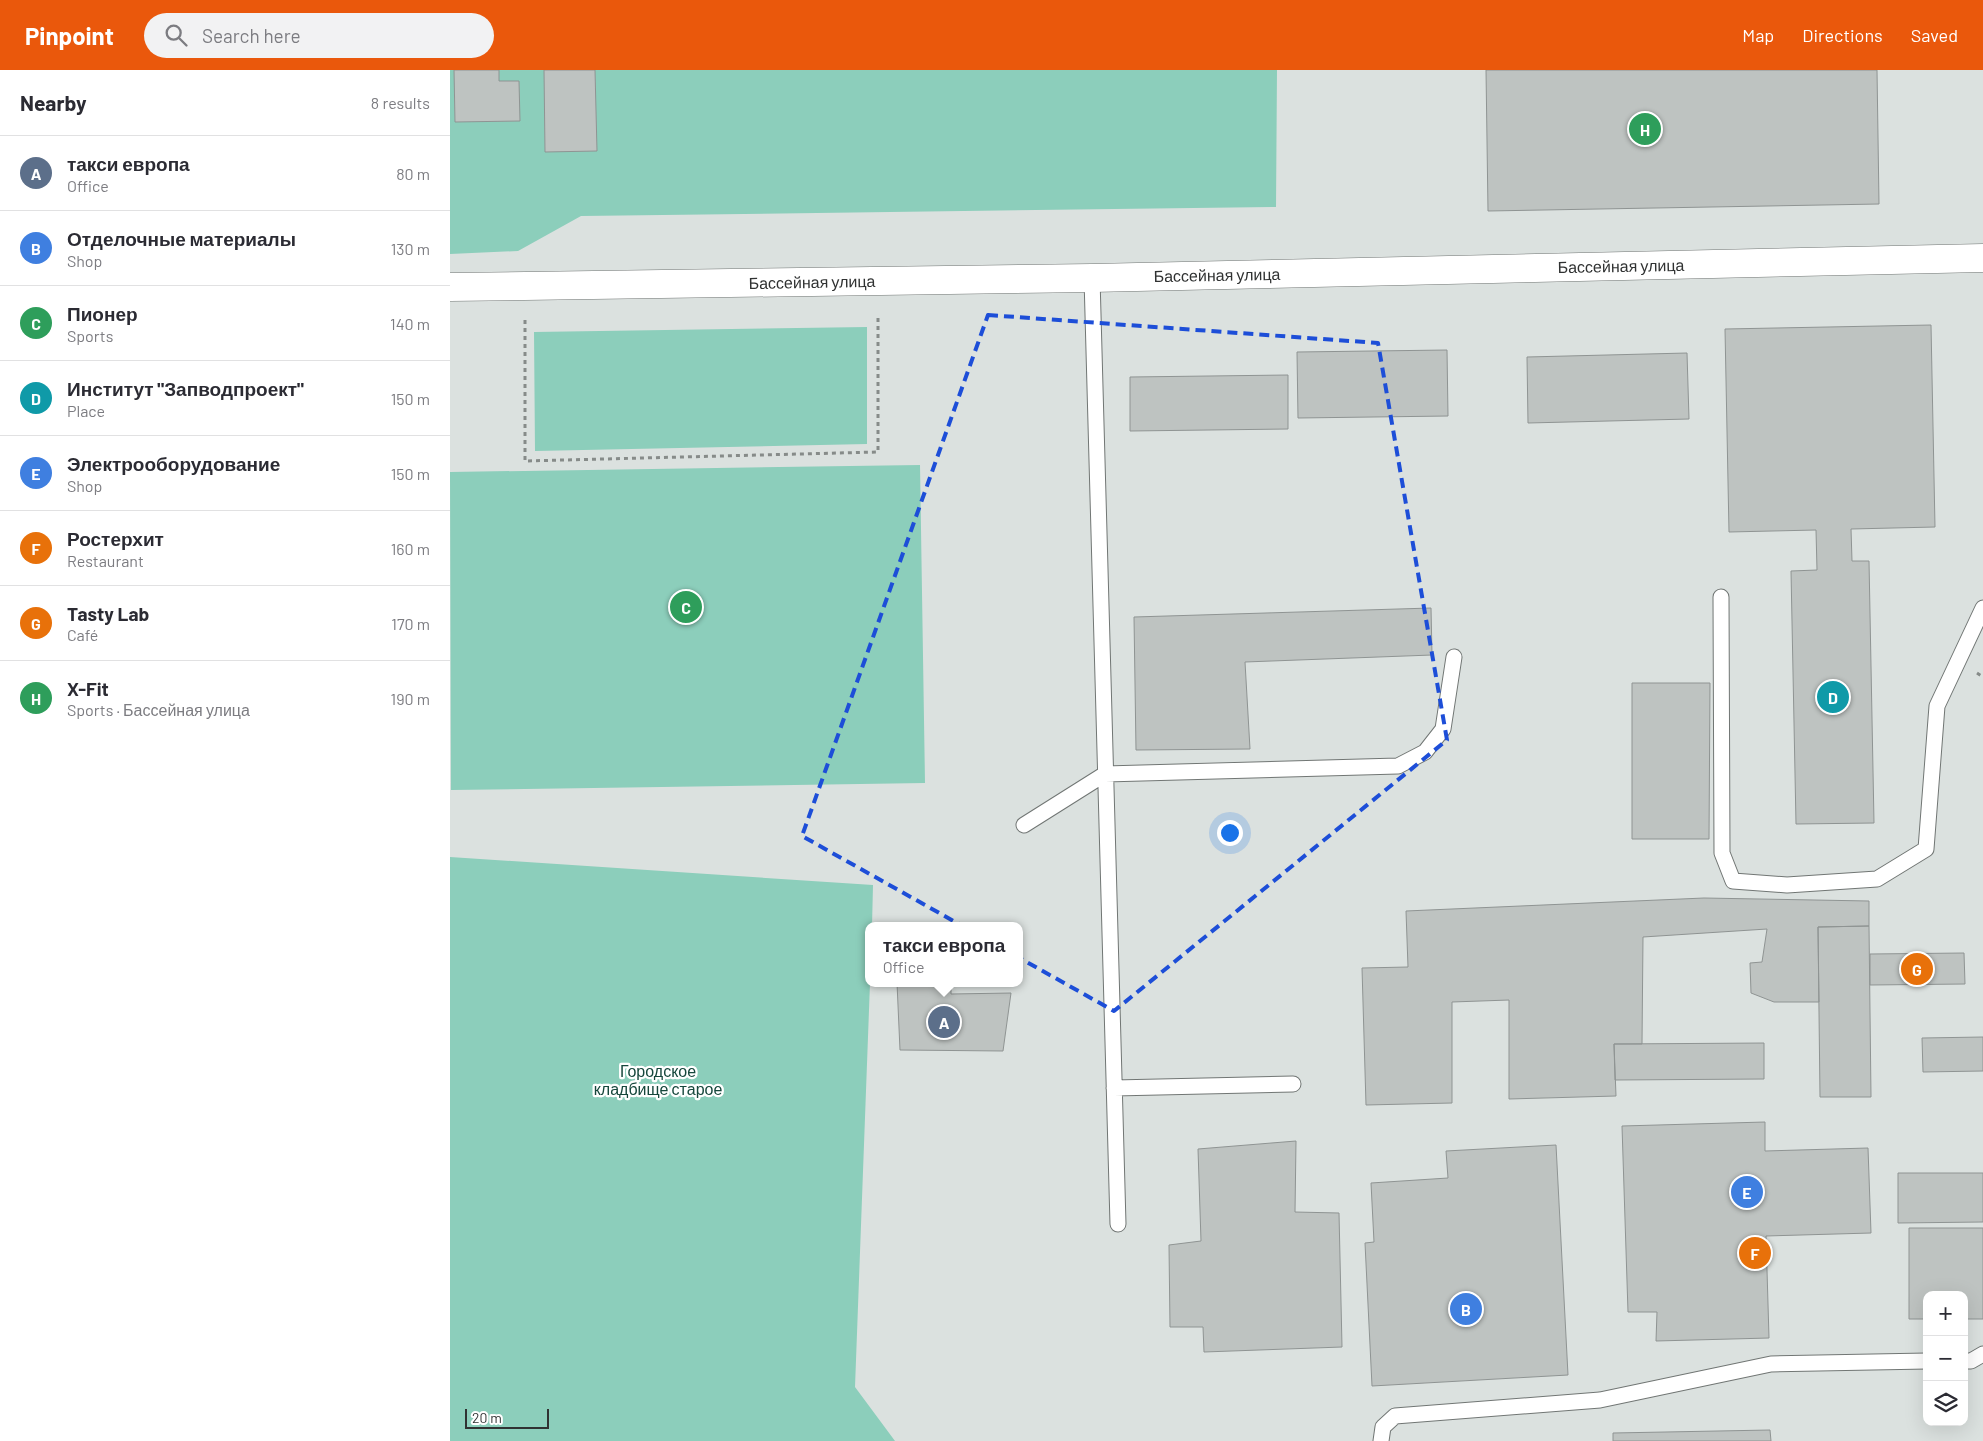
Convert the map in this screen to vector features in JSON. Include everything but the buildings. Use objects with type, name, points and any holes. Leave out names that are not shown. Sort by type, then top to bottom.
[{"type":"street","name":"Бассейная улица","points":[[450,287],[1092,278],[1983,258]]},
{"type":"lane","points":[[1092,278],[1118,1224]]},
{"type":"lane","points":[[1721,597],[1722,853],[1733,881],[1788,885],[1877,879],[1926,850],[1937,706],[1983,608]]},
{"type":"lane","points":[[1024,825],[1105,774],[1398,766],[1425,752],[1443,729],[1454,657]]},
{"type":"lane","points":[[1114,1088],[1293,1084]]},
{"type":"lane","points":[[1968,1361],[1983,1354]]},
{"type":"lane","points":[[1381,1441],[1383,1427],[1395,1416],[1600,1400],[1771,1364],[1923,1361]]},
{"type":"path","points":[[524,320],[524,461],[878,452],[878,314]]},
{"type":"highlighted area","points":[[988,315],[1378,343],[1447,740],[1114,1011],[802,836]]},
{"type":"green space","points":[[450,70],[1277,70],[1276,207],[581,216],[518,251],[450,254]]},
{"type":"green space","points":[[867,327],[867,444],[535,451],[534,332]]},
{"type":"green space","points":[[920,465],[925,783],[451,790],[450,472]]},
{"type":"green space","name":"Городское кладбище старое","points":[[450,857],[873,885],[872,922],[865,922],[865,987],[870,987],[855,1387],[895,1441],[450,1441]]},
{"type":"place","name":"X-Fit","points":[[1645,129]]},
{"type":"place","name":"Пионер","points":[[686,607]]},
{"type":"place","name":"Институт \"Запводпроект\"","points":[[1833,697]]},
{"type":"place","name":"Tasty Lab","points":[[1917,969]]},
{"type":"place","name":"такси европа","points":[[944,1022]]},
{"type":"place","name":"Электрооборудование","points":[[1747,1192]]},
{"type":"place","name":"Ростерхит","points":[[1755,1253]]},
{"type":"place","name":"Отделочные материалы","points":[[1466,1309]]}]
